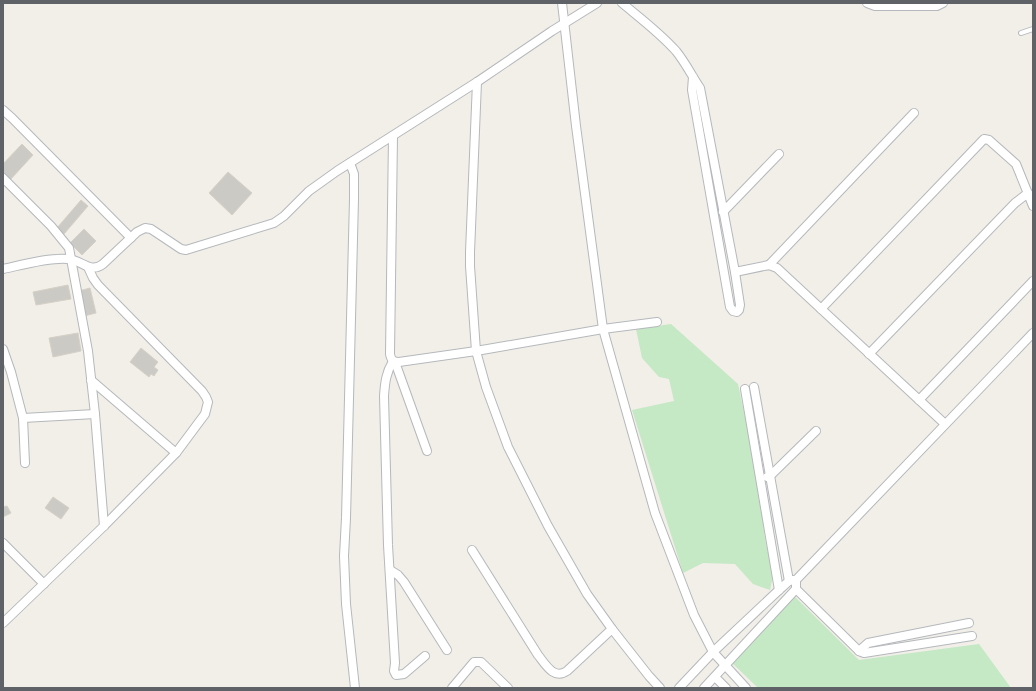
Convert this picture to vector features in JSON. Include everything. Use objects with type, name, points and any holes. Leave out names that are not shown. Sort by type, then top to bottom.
[{"type":"street","points":[[562,3],[576,126],[603,329],[655,513],[694,615],[713,652],[746,688]]},
{"type":"street","points":[[3,269],[44,260],[66,258],[88,267],[99,267],[131,238],[145,228],[151,229],[181,249],[186,250],[268,225],[278,220],[309,191],[350,163],[597,3]]},
{"type":"street","points":[[622,3],[656,32],[676,52],[693,77],[700,88],[735,272],[740,306],[737,312],[730,307],[692,90],[693,77]]},
{"type":"street","points":[[867,3],[874,6],[937,6],[943,3]]},
{"type":"street","points":[[477,82],[470,252],[476,351],[486,387],[508,447],[564,556],[587,594],[612,629],[660,688]]},
{"type":"street","points":[[3,110],[131,238]]},
{"type":"street","points":[[769,265],[914,113]]},
{"type":"street","points":[[393,136],[390,354],[394,361],[427,451]]},
{"type":"street","points":[[821,309],[984,139],[990,140],[1016,164],[1033,206]]},
{"type":"street","points":[[723,212],[779,154]]},
{"type":"street","points":[[350,163],[354,174],[354,199],[344,556],[346,604],[355,688]]},
{"type":"street","points":[[3,178],[51,226],[69,248],[91,380],[104,526]]},
{"type":"street","points":[[870,354],[1015,203],[1028,193]]},
{"type":"street","points":[[735,272],[769,265],[777,268],[945,424]]},
{"type":"street","points":[[3,623],[104,526],[176,453],[205,414],[208,402],[202,391],[98,286],[88,267]]},
{"type":"street","points":[[919,400],[1033,281]]},
{"type":"street","points":[[394,361],[399,362],[476,351],[603,329],[657,322]]},
{"type":"street","points":[[679,688],[713,652],[778,590],[792,580],[1033,333]]},
{"type":"street","points":[[3,349],[11,372],[23,418],[25,463]]},
{"type":"street","points":[[394,361],[388,370],[385,380],[384,396],[394,671],[396,675],[404,674],[425,656]]},
{"type":"street","points":[[91,380],[176,453]]},
{"type":"street","points":[[754,387],[770,476],[792,580],[796,589],[859,651],[864,653],[972,636]]},
{"type":"street","points":[[745,388],[778,590]]},
{"type":"street","points":[[23,418],[95,414]]},
{"type":"street","points":[[760,478],[770,476],[816,431]]},
{"type":"street","points":[[3,543],[44,584]]},
{"type":"street","points":[[472,550],[538,656],[551,671],[557,674],[562,674],[567,671],[612,629]]},
{"type":"street","points":[[390,570],[398,575],[404,582],[447,650]]},
{"type":"street","points":[[704,688],[716,677],[725,665],[796,589]]},
{"type":"street","points":[[859,651],[868,643],[968,623]]},
{"type":"street","points":[[457,686],[474,662],[480,662],[508,688]]},
{"type":"street","points":[[716,677],[726,688]]},
{"type":"lane","points":[[1021,33],[1033,29]]},
{"type":"green space","points":[[671,324],[738,384],[756,468],[765,539],[773,576],[770,590],[753,584],[735,564],[703,563],[683,573],[632,410],[674,401],[669,379],[659,377],[642,358],[636,329]]},
{"type":"green space","points":[[791,593],[859,660],[979,644],[1011,688],[758,688],[729,660]]},
{"type":"building","points":[[22,144],[33,155],[10,180],[3,174],[3,164]]},
{"type":"building","points":[[228,172],[252,193],[232,215],[209,193]]},
{"type":"building","points":[[81,200],[88,206],[64,234],[57,228]]},
{"type":"building","points":[[84,229],[96,241],[82,255],[70,243]]},
{"type":"building","points":[[68,285],[71,299],[36,305],[33,292]]},
{"type":"building","points":[[90,288],[96,313],[84,316],[79,291]]},
{"type":"building","points":[[78,333],[81,351],[53,357],[49,338]]},
{"type":"building","points":[[141,348],[158,362],[154,367],[158,370],[154,376],[151,374],[149,377],[130,362]]},
{"type":"building","points":[[53,497],[69,508],[61,519],[45,508]]},
{"type":"building","points":[[7,506],[11,513],[3,517],[3,507]]}]
